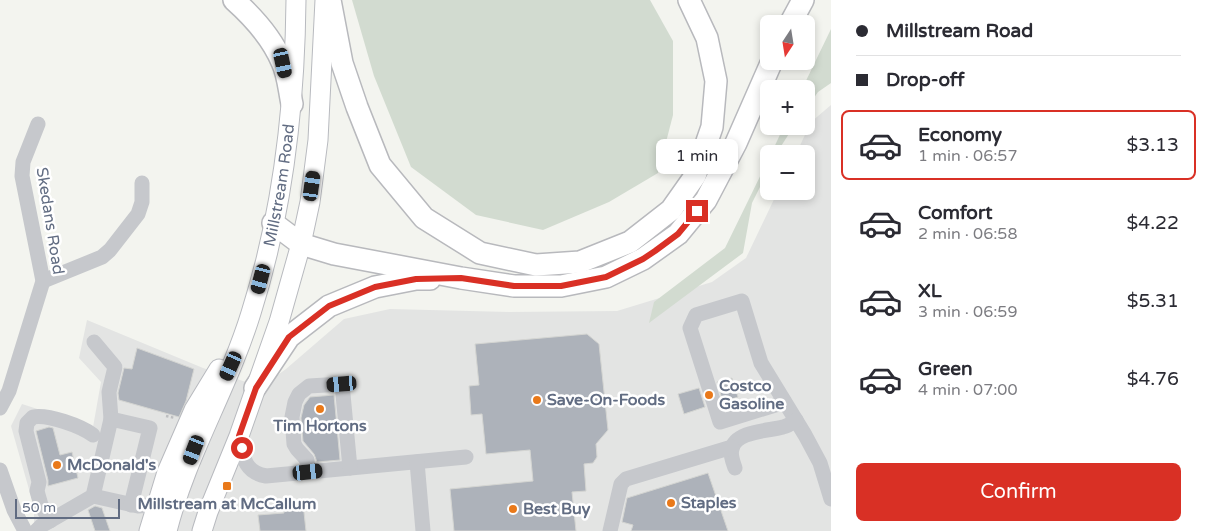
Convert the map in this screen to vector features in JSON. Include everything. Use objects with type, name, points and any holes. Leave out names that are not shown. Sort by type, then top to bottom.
[{"type":"highway","points":[[234,0],[250,14],[270,41],[283,63],[292,104]]},
{"type":"highway","points":[[330,0],[342,62],[357,107],[380,165],[424,218],[480,253],[536,265],[580,262],[630,242],[670,210],[695,176],[712,127],[716,81],[707,38],[689,0]]},
{"type":"highway","points":[[795,15],[803,0]]},
{"type":"highway","points":[[273,223],[301,244],[334,254],[461,278],[514,286],[561,286],[606,277],[643,259],[678,234],[706,200],[736,143],[768,70]]},
{"type":"highway","points":[[256,388],[289,337],[329,306],[375,287],[416,279],[461,278]]},
{"type":"main road","name":"Millstream Road","points":[[166,531],[173,506],[251,314],[266,261],[281,185],[292,104],[296,0]]},
{"type":"main road","name":"Millstream Road","points":[[202,531],[280,322],[301,244],[310,202],[318,140],[325,0]]},
{"type":"main road","points":[[149,531],[167,472],[194,410],[251,314]]},
{"type":"street","name":"Skedans Road","points":[[0,408],[9,391],[43,281],[22,176],[23,162],[38,124]]},
{"type":"street","points":[[43,281],[102,257],[110,250],[138,214],[142,202],[142,183]]},
{"type":"street","points":[[785,402],[720,422],[690,328],[696,315],[742,301],[761,362],[796,420],[820,463],[831,499]]},
{"type":"street","points":[[36,531],[50,521],[73,512],[93,496],[100,437],[112,419],[109,392],[115,367],[94,342]]},
{"type":"street","points":[[308,472],[307,460],[296,449],[294,444],[292,417],[295,402],[303,390],[309,386],[342,384],[350,468]]},
{"type":"street","points":[[50,521],[41,505],[37,491],[40,482],[26,431],[29,419],[38,416],[45,417],[84,428],[100,437]]},
{"type":"street","points":[[112,419],[150,428],[122,505]]},
{"type":"street","points":[[735,468],[731,454],[734,442],[756,432],[785,427],[796,420]]},
{"type":"street","points":[[239,436],[244,460],[250,470],[266,476],[466,457]]},
{"type":"street","points":[[610,531],[621,484],[626,479],[732,447]]},
{"type":"street","points":[[417,462],[423,531]]},
{"type":"street","points":[[0,470],[14,510],[25,531]]},
{"type":"street","points":[[93,496],[122,505],[138,506],[150,505],[159,498]]},
{"type":"shaded area","points":[[352,0],[650,0],[673,41],[673,115],[658,173],[609,202],[543,230],[476,215],[411,167],[374,76]]},
{"type":"shaded area","points":[[831,29],[831,83],[815,96],[815,80],[806,80],[811,70],[815,70],[815,62]]},
{"type":"shaded area","points":[[831,105],[831,531],[34,531],[34,507],[11,426],[22,404],[93,427],[101,382],[79,358],[87,320],[203,368],[261,387],[286,369],[344,319],[390,309],[509,312],[617,311],[712,282],[746,258],[774,200],[815,200],[815,145],[800,145],[805,135],[815,135],[815,119]]},
{"type":"shaded area","points":[[780,135],[788,135],[782,145],[775,145]]},
{"type":"shaded area","points":[[760,176],[760,187],[752,203],[743,253],[649,323],[654,302],[725,248]]},
{"type":"building","name":"Save-On-Foods","points":[[587,334],[599,344],[608,430],[596,444],[597,457],[593,463],[584,464],[586,491],[572,492],[576,531],[454,531],[450,489],[533,481],[530,450],[486,454],[482,414],[471,415],[469,386],[479,385],[475,344]]},
{"type":"building","points":[[137,348],[194,369],[186,401],[179,417],[119,400],[118,393],[124,368],[132,369]]},
{"type":"building","points":[[732,378],[738,397],[723,402],[717,382]]},
{"type":"building","points":[[699,388],[705,407],[684,414],[678,394]]},
{"type":"building","points":[[334,395],[340,460],[317,462],[314,454],[303,441],[301,418],[304,405],[310,397]]},
{"type":"building","name":"McDonald's","points":[[49,427],[53,428],[60,455],[72,452],[78,478],[48,486],[36,431]]},
{"type":"building","name":"Staples","points":[[708,473],[728,531],[631,531],[633,525],[622,522],[627,498]]},
{"type":"building","points":[[303,503],[306,531],[260,531],[258,515],[284,513],[283,505]]},
{"type":"building","points":[[95,506],[102,508],[110,531],[95,531],[88,510]]},
{"type":"place","name":"Costco Gasoline","points":[[709,395]]},
{"type":"place","name":"Save-On-Foods","points":[[537,400]]},
{"type":"place","name":"Tim Hortons","points":[[320,409]]},
{"type":"place","name":"McDonald's","points":[[57,465]]},
{"type":"place","name":"Millstream at McCallum","points":[[227,486]]},
{"type":"place","name":"Staples","points":[[671,503]]},
{"type":"place","name":"Best Buy","points":[[513,509]]},
{"type":"route","points":[[242,448],[239,436],[256,388],[289,337],[329,306],[375,287],[416,279],[461,278],[514,286],[561,286],[606,277],[655,251],[678,234],[697,211]]}]
